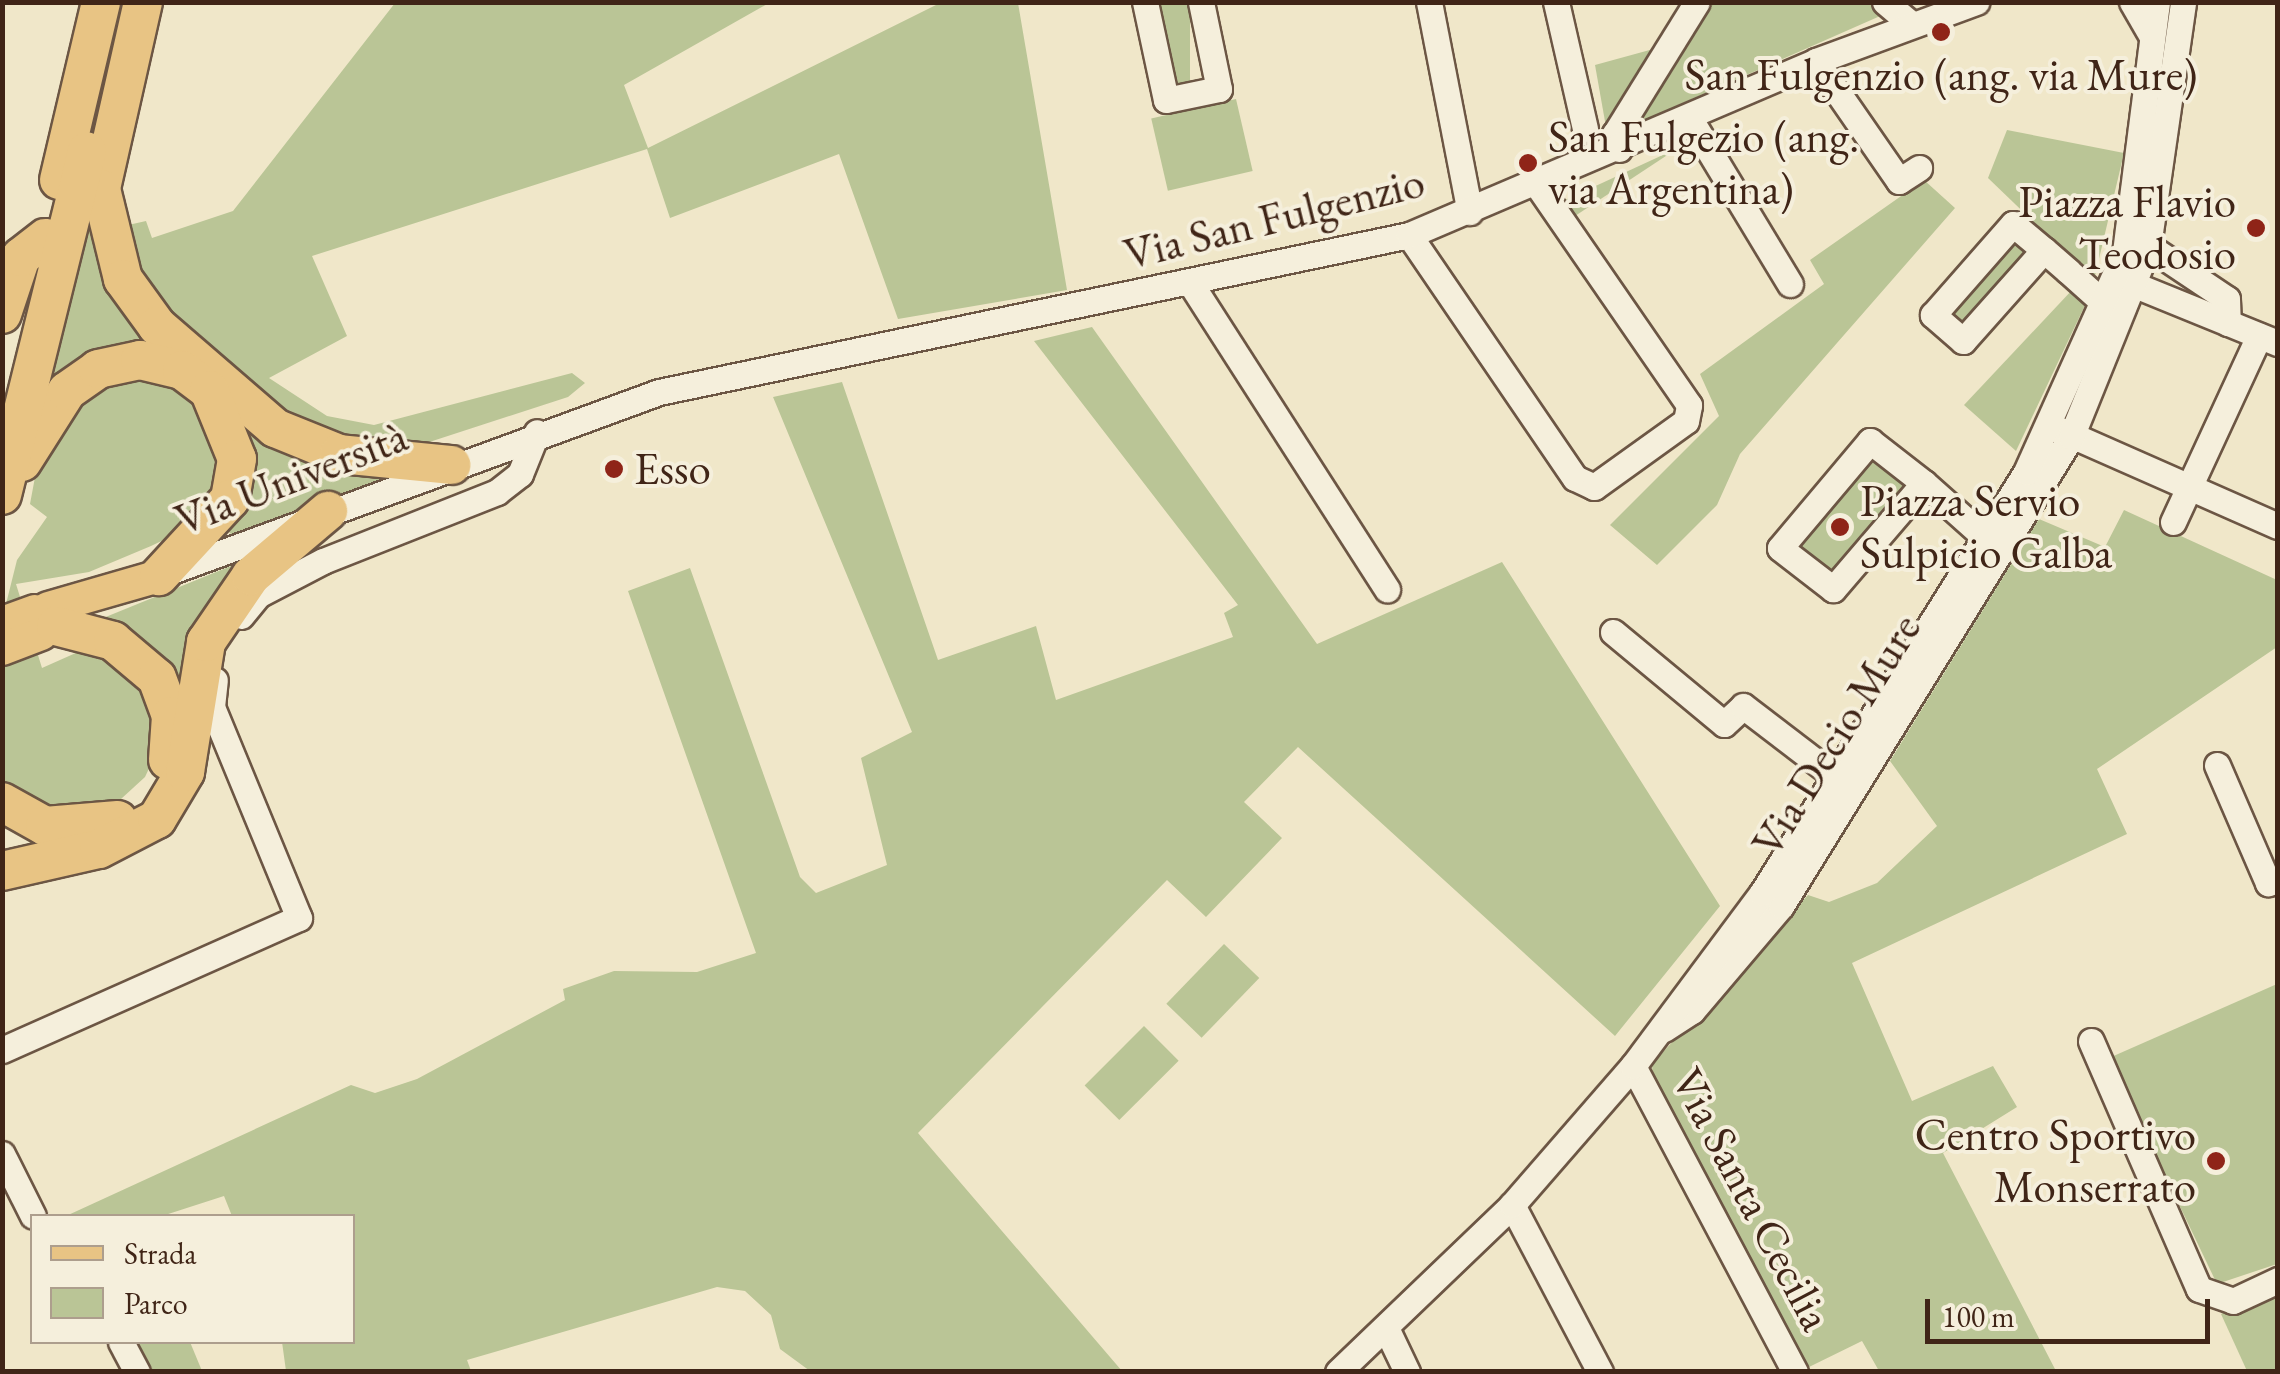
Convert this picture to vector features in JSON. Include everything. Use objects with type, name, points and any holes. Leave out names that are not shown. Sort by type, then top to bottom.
[{"type":"highway","points":[[2,416],[101,2]]},
{"type":"highway","points":[[3,494],[123,2]]},
{"type":"highway","points":[[143,2],[101,190],[123,279],[157,326],[275,428],[339,454],[451,465]]},
{"type":"highway","points":[[2,314],[22,257],[45,238]]},
{"type":"highway","points":[[3,494],[67,391],[98,369],[140,360],[182,370],[228,420],[237,459],[214,525],[158,576]]},
{"type":"highway","points":[[2,871],[99,849],[157,819],[185,772],[206,642],[251,576],[328,511]]},
{"type":"highway","points":[[2,802],[44,826],[114,822],[143,804],[170,753],[166,698],[140,659],[47,621]]},
{"type":"main road","name":"Via Università","points":[[2,649],[47,621],[158,576]]},
{"type":"main road","name":"Via Università","points":[[2,624],[47,621]]},
{"type":"street","points":[[1145,2],[1166,100],[1219,89],[1201,2]]},
{"type":"street","points":[[1429,2],[1470,212]]},
{"type":"street","points":[[1556,2],[1585,129]]},
{"type":"street","points":[[1619,149],[1615,134],[1697,2]]},
{"type":"street","points":[[1886,2],[1910,24]]},
{"type":"street","name":"Via San Fulgenzio","points":[[562,422],[714,380],[1408,236],[1690,119],[1816,60],[1976,2]]},
{"type":"street","points":[[2132,2],[2151,35]]},
{"type":"street","name":"Via Decio Mure","points":[[2126,281],[2151,35],[2158,2]]},
{"type":"street","name":"Via Decio Mure","points":[[1338,1372],[1387,1330],[1512,1204],[1634,1066],[1659,1032],[1692,1011],[1780,906],[1842,782],[2061,431],[2126,281],[2148,246],[2183,2]]},
{"type":"street","points":[[1816,60],[1899,182],[1919,168]]},
{"type":"street","points":[[1690,119],[1790,284]]},
{"type":"street","points":[[1408,236],[1585,486],[1686,421],[1689,405],[1537,184]]},
{"type":"street","points":[[2044,250],[1963,341],[1933,315],[2013,224],[2044,250],[2115,311]]},
{"type":"street","points":[[2148,246],[2268,340],[2188,488],[2174,522]]},
{"type":"street","points":[[2126,281],[2227,311]]},
{"type":"street","points":[[1191,284],[1387,589]]},
{"type":"street","name":"Via Università","points":[[158,576],[562,422]]},
{"type":"street","points":[[2061,431],[2278,526]]},
{"type":"street","points":[[2,1050],[299,918],[212,707],[234,625],[258,594],[323,561],[497,492],[520,474],[530,435]]},
{"type":"street","points":[[1924,482],[1833,590],[1780,548],[1870,441],[1924,482],[1992,545]]},
{"type":"street","points":[[1613,632],[1724,724],[1743,706],[1842,782]]},
{"type":"street","points":[[2218,766],[2268,883],[2278,879]]},
{"type":"street","points":[[2091,1041],[2199,1290],[2233,1301],[2278,1280]]},
{"type":"street","name":"Via Santa Cecilia","points":[[1634,1066],[1795,1372]]},
{"type":"street","points":[[2,1154],[33,1214]]},
{"type":"street","points":[[1512,1204],[1600,1372]]},
{"type":"street","points":[[1387,1330],[1408,1372]]},
{"type":"street","points":[[122,1344],[137,1372]]},
{"type":"green space","points":[[395,3],[769,3],[624,85],[648,148],[940,3],[1018,3],[1067,290],[898,319],[839,154],[670,218],[647,149],[312,256],[347,336],[269,378],[327,416],[374,425],[572,373],[585,383],[568,397],[411,448],[324,443],[168,322],[115,228],[146,221],[152,238],[233,211]]},
{"type":"green space","points":[[1158,3],[1190,3],[1190,90],[1158,90]]},
{"type":"green space","points":[[1708,3],[1874,3],[1887,13],[1626,128]]},
{"type":"green space","points":[[1657,48],[1606,127],[1595,65]]},
{"type":"green space","points":[[1236,99],[1253,171],[1168,191],[1151,119]]},
{"type":"green space","points":[[2007,130],[2124,153],[2094,280],[1988,178]]},
{"type":"green space","points":[[1678,148],[1575,216],[1563,201]]},
{"type":"green space","points":[[1924,180],[1955,208],[1740,454],[1717,505],[1657,565],[1610,525],[1719,416],[1700,374],[1824,284],[1810,260]]},
{"type":"green space","points":[[89,207],[158,344],[37,410]]},
{"type":"green space","points":[[2014,239],[2030,253],[1964,329],[1948,315]]},
{"type":"green space","points":[[2073,289],[2087,301],[2016,451],[1964,405]]},
{"type":"green space","points":[[1092,327],[1317,644],[1502,562],[1720,906],[1615,1036],[1298,747],[1244,802],[1282,838],[1206,917],[1167,880],[918,1133],[1122,1371],[810,1371],[780,1349],[771,1315],[745,1291],[717,1287],[467,1360],[471,1371],[286,1371],[282,1344],[355,1344],[355,1214],[231,1214],[224,1196],[168,1214],[70,1214],[351,1085],[375,1093],[417,1079],[565,1000],[563,989],[614,971],[697,972],[756,953],[628,591],[690,568],[800,877],[816,893],[887,865],[861,758],[912,732],[773,397],[842,382],[938,660],[1036,626],[1056,700],[1233,637],[1224,613],[1238,605],[1034,341]]},
{"type":"green space","points":[[133,373],[203,402],[224,484],[191,527],[89,572],[16,584],[42,668],[87,648],[148,685],[160,745],[145,777],[109,810],[72,818],[3,788],[3,616],[17,560],[47,517],[30,504],[38,461],[71,396]]},
{"type":"green space","points":[[235,409],[383,471],[384,478],[232,535],[225,528]]},
{"type":"green space","points":[[1871,454],[1909,486],[1833,577],[1795,545]]},
{"type":"green space","points":[[2124,510],[2277,580],[2277,647],[2097,769],[2127,834],[1852,963],[1912,1101],[1993,1066],[2017,1107],[1943,1153],[2056,1371],[1879,1371],[1862,1341],[1809,1367],[1653,1082],[1652,1064],[1808,895],[1829,902],[1877,883],[1937,826],[1890,761],[2039,519],[2105,547]]},
{"type":"green space","points":[[270,550],[185,713],[86,625]]},
{"type":"green space","points":[[1224,944],[1259,978],[1202,1038],[1166,1004]]},
{"type":"green space","name":"Centro Sportivo Monserrato","points":[[2277,984],[2277,1264],[2217,1284],[2109,1058]]},
{"type":"green space","points":[[1144,1026],[1179,1061],[1119,1120],[1085,1085]]},
{"type":"green space","points":[[2277,1288],[2277,1371],[2247,1371],[2221,1314]]},
{"type":"green space","points":[[136,1344],[191,1344],[202,1371],[152,1371]]},
{"type":"place","name":"San Fulgenzio (ang. via Mure)","points":[[1941,32]]},
{"type":"place","name":"San Fulgezio (ang. via Argentina)","points":[[1528,163]]},
{"type":"place","name":"Piazza Flavio Teodosio","points":[[2256,228]]},
{"type":"place","name":"Esso","points":[[614,469]]},
{"type":"place","name":"Piazza Servio Sulpicio Galba","points":[[1840,527]]},
{"type":"place","name":"Centro Sportivo Monserrato","points":[[2216,1161]]}]
